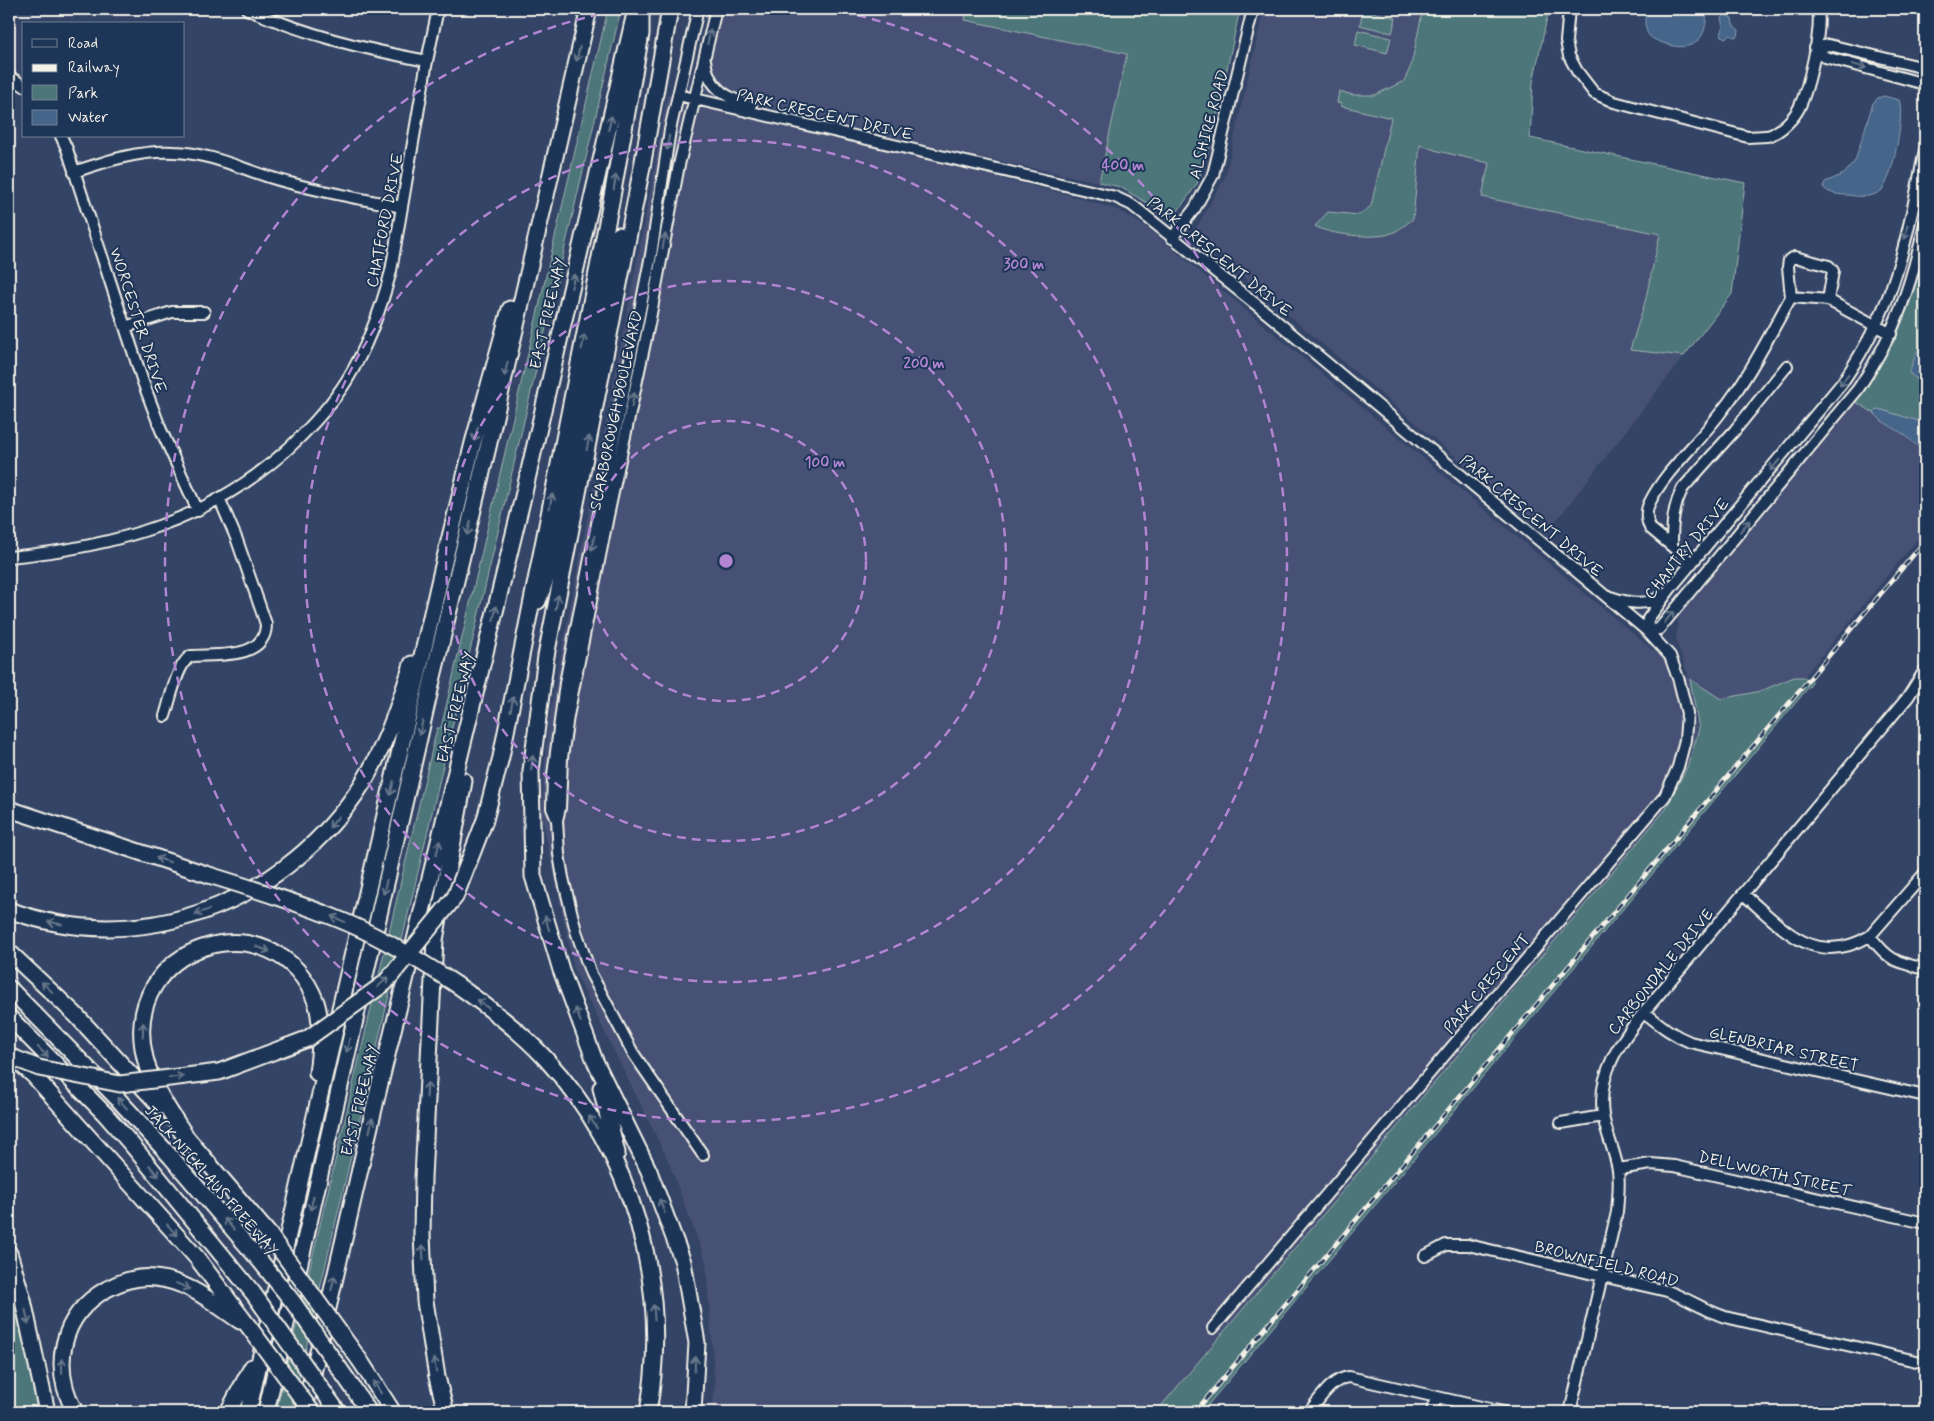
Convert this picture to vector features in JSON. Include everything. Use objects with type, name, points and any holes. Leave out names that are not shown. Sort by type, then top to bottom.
[{"type":"highway","name":"EAST FREEWAY","points":[[266,1412],[414,757],[491,437],[589,9]]},
{"type":"highway","name":"EAST FREEWAY","points":[[304,1412],[370,1128],[484,661],[636,9]]},
{"type":"highway","points":[[9,1054],[39,1068],[120,1084],[219,1072],[307,1039],[385,983],[455,897],[485,820],[501,757],[611,202],[641,34],[641,9]]},
{"type":"highway","points":[[624,1181],[594,1060],[561,970],[533,876],[531,771],[546,656],[670,9]]},
{"type":"highway","points":[[525,635],[547,580],[575,450],[602,306],[662,56]]},
{"type":"highway","points":[[248,1412],[442,570],[473,443],[567,100]]},
{"type":"highway","points":[[9,910],[27,917],[63,925],[103,928],[155,924],[199,914],[234,899],[281,872],[324,834],[368,774],[382,746],[406,681],[442,570]]},
{"type":"highway","points":[[446,1412],[437,1377],[426,1301],[423,1244],[423,1178],[429,1051],[435,940],[484,661]]},
{"type":"highway","points":[[9,809],[274,896],[348,924],[395,947],[457,985],[502,1019],[545,1058],[585,1108],[606,1143],[624,1181],[639,1223],[646,1249],[652,1288],[655,1342],[648,1412]]},
{"type":"highway","points":[[187,1138],[163,1101],[145,1059],[143,1032],[146,1007],[155,984],[164,971],[182,956],[201,947],[235,943],[259,947],[286,960],[305,981],[316,1004],[320,1037],[309,1142]]},
{"type":"highway","points":[[9,952],[75,1014],[132,1074],[268,1233],[362,1362],[393,1412]]},
{"type":"highway","name":"JACK NICKLAUS FREEWAY","points":[[9,988],[122,1104],[261,1262],[293,1302],[368,1412]]},
{"type":"highway","points":[[9,1017],[132,1145],[253,1293],[338,1412]]},
{"type":"highway","points":[[9,1054],[46,1090],[197,1258],[312,1412]]},
{"type":"highway","points":[[594,1060],[649,1171],[683,1262],[696,1343],[693,1412]]},
{"type":"highway","points":[[9,1253],[23,1300],[47,1412]]},
{"type":"highway","points":[[75,1412],[63,1383],[62,1354],[67,1334],[79,1313],[91,1300],[118,1283],[143,1277],[174,1282],[196,1291],[249,1326]]},
{"type":"highway","points":[[228,1412],[262,1348]]},
{"type":"street","points":[[247,9],[295,29],[334,41],[378,52],[427,61]]},
{"type":"street","name":"CHATFORD DRIVE","points":[[9,558],[70,549],[122,538],[198,511],[220,500],[275,461],[326,409],[347,380],[373,330],[384,298],[391,271],[427,61],[438,9]]},
{"type":"street","name":"SCARBOROUGH BOULEVARD","points":[[557,820],[552,808],[553,775],[565,683],[651,254],[670,130],[698,9]]},
{"type":"street","name":"SCARBOROUGH BOULEVARD","points":[[703,1155],[633,1053],[591,974],[576,931],[563,878],[559,854],[557,820],[560,808],[562,758],[568,716],[649,324],[679,165],[716,9]]},
{"type":"street","name":"ALSHIRE ROAD","points":[[1172,238],[1199,202],[1213,175],[1253,9]]},
{"type":"street","points":[[1569,9],[1566,41],[1569,56],[1577,71],[1594,93],[1614,102],[1748,137],[1770,135],[1792,118],[1799,108],[1819,28],[1818,9]]},
{"type":"street","points":[[1815,48],[1829,45],[1925,68]]},
{"type":"street","points":[[1815,48],[1825,57],[1925,84]]},
{"type":"street","points":[[705,55],[709,76],[724,95],[780,118]]},
{"type":"street","points":[[9,76],[22,85]]},
{"type":"street","name":"PARK CRESCENT DRIVE","points":[[678,95],[1108,195],[1137,208],[1268,314],[1647,631]]},
{"type":"street","name":"WORCESTER DRIVE","points":[[62,138],[143,382],[161,430],[198,511]]},
{"type":"street","name":"CHANTRY DRIVE","points":[[1925,150],[1897,272],[1876,326],[1859,358],[1842,383],[1670,590],[1648,619],[1647,631],[1660,630],[1858,389],[1891,334],[1909,289],[1925,224]]},
{"type":"street","points":[[74,172],[124,157],[173,152],[198,154],[311,189],[402,207]]},
{"type":"street","points":[[1692,563],[1650,528],[1646,514],[1650,501],[1731,399],[1791,297],[1789,260],[1795,257],[1829,266],[1833,271],[1828,300]]},
{"type":"street","points":[[1791,297],[1828,300],[1891,334]]},
{"type":"street","points":[[125,327],[172,312],[204,312]]},
{"type":"street","points":[[1672,545],[1672,520],[1683,488],[1787,366]]},
{"type":"street","points":[[165,716],[180,670],[187,658],[191,656],[247,651],[259,645],[265,635],[266,624],[237,540],[220,500]]},
{"type":"street","points":[[1604,596],[1645,603],[1656,600],[1670,590]]},
{"type":"street","name":"PARK CRESCENT","points":[[1213,1328],[1664,796],[1678,766],[1685,740],[1687,713],[1680,681],[1670,656],[1647,631]]},
{"type":"street","name":"CARBONDALE DRIVE","points":[[1570,1412],[1617,1212],[1618,1169],[1603,1116],[1603,1094],[1610,1062],[1623,1038],[1908,697],[1925,670]]},
{"type":"street","points":[[1743,894],[1805,944],[1814,947],[1844,947],[1870,936],[1925,873]]},
{"type":"street","points":[[1870,936],[1887,957],[1900,963],[1925,969]]},
{"type":"street","name":"GLENBRIAR STREET","points":[[1644,1012],[1677,1036],[1697,1044],[1925,1096]]},
{"type":"street","points":[[1561,1123],[1603,1116]]},
{"type":"street","name":"DELLWORTH STREET","points":[[1618,1169],[1651,1164],[1674,1166],[1925,1223]]},
{"type":"street","name":"BROWNFIELD ROAD","points":[[1425,1256],[1446,1245],[1468,1245],[1667,1291],[1712,1313],[1725,1317],[1925,1363]]},
{"type":"street","points":[[1309,1412],[1333,1384],[1342,1378],[1356,1378],[1503,1412]]},
{"type":"street","points":[[1432,1412],[1436,1397]]},
{"type":"shaded area","points":[[722,9],[967,9],[965,20],[1127,54],[1099,182],[928,146],[703,91]]},
{"type":"shaded area","points":[[1264,9],[1423,9],[1411,66],[1404,81],[1375,95],[1353,95],[1339,92],[1342,106],[1391,118],[1371,206],[1359,215],[1328,212],[1361,236],[1419,164],[1420,145],[1490,163],[1483,197],[1660,234],[1645,302],[1630,350],[1684,356],[1546,534],[1193,234],[1225,177]]},
{"type":"shaded area","points":[[667,95],[1076,197],[1121,211],[1149,229],[1650,648],[1689,678],[1676,641],[1679,616],[1856,402],[1905,435],[1923,451],[1920,470],[1923,477],[1925,477],[1925,530],[1804,677],[1794,677],[1761,691],[1721,699],[1690,680],[1698,733],[1688,765],[1666,809],[1156,1412],[712,1412],[715,1386],[706,1262],[667,1158],[575,972],[541,813],[548,723]]},
{"type":"green space","points":[[608,9],[621,9],[291,1412],[276,1412],[437,728],[441,728]]},
{"type":"green space","points":[[967,9],[1240,9],[1211,143],[1197,184],[1173,218],[1120,187],[1099,182],[1127,54],[965,20]]},
{"type":"green space","points":[[1423,9],[1549,9],[1533,82],[1530,138],[1745,183],[1732,294],[1684,356],[1630,350],[1645,302],[1660,234],[1482,197],[1489,163],[1420,145],[1413,219],[1392,233],[1373,236],[1341,234],[1315,226],[1328,212],[1359,215],[1371,206],[1391,118],[1341,106],[1342,104],[1337,103],[1339,91],[1353,95],[1375,95],[1404,81],[1411,66]]},
{"type":"green space","points":[[1363,10],[1396,18],[1392,33],[1360,25]]},
{"type":"green space","points":[[1358,30],[1391,38],[1387,53],[1355,45]]},
{"type":"green space","points":[[1925,242],[1925,337],[1909,373],[1925,385],[1925,423],[1879,409],[1874,413],[1856,402],[1895,340],[1913,293]]},
{"type":"green space","points":[[1794,677],[1804,677],[1813,682],[1202,1412],[1156,1412],[1666,809],[1688,765],[1699,729],[1690,679],[1721,699],[1761,691]]},
{"type":"green space","points":[[9,1272],[39,1412],[9,1412]]},
{"type":"water","points":[[1646,9],[1706,9],[1705,29],[1696,42],[1690,45],[1682,47],[1663,43],[1648,34],[1645,23]]},
{"type":"water","points":[[1725,15],[1732,18],[1733,25],[1739,30],[1738,36],[1730,35],[1725,38],[1721,35],[1723,27],[1721,18]]},
{"type":"water","points":[[1884,96],[1899,100],[1900,108],[1897,146],[1886,183],[1878,193],[1866,196],[1831,193],[1823,187],[1825,182],[1844,174],[1855,161],[1873,103],[1878,98]]},
{"type":"water","points":[[1925,337],[1925,385],[1909,373]]},
{"type":"water","points":[[1878,409],[1925,423],[1925,477],[1923,478],[1920,470],[1923,451],[1905,435],[1882,421],[1874,413]]},
{"type":"railway","points":[[1195,1412],[1925,541]]}]
